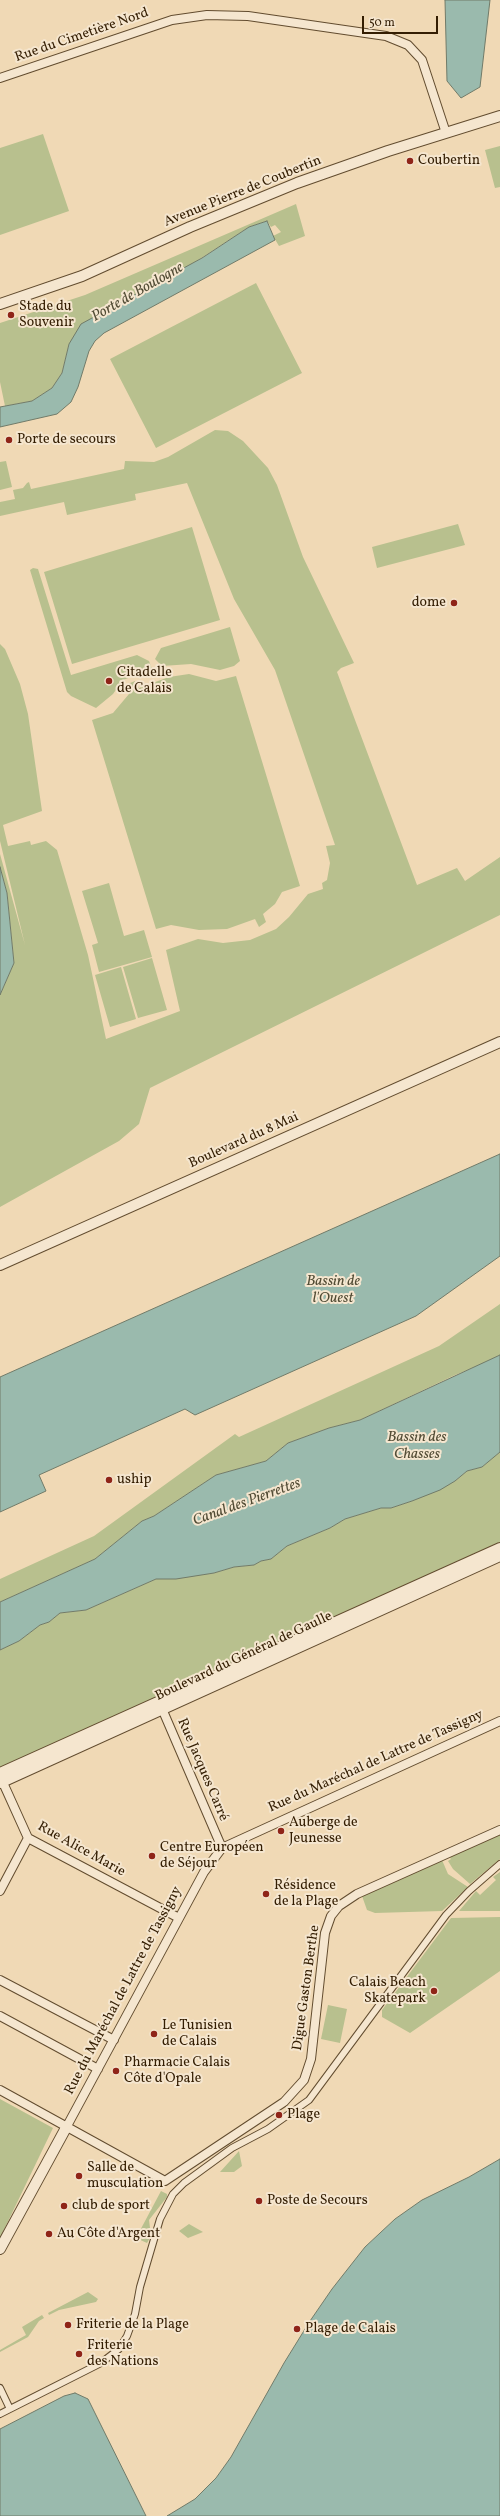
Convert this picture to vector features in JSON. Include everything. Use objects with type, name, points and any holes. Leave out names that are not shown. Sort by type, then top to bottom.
[{"type":"street","name":"Rue du Cimetière Nord","points":[[0,78],[172,20],[208,15],[248,16],[386,36],[408,45],[422,60],[446,133]]},
{"type":"street","name":"Avenue Pierre de Coubertin","points":[[0,304],[82,276],[190,227],[297,183],[500,116]]},
{"type":"street","name":"Boulevard du 8 Mai","points":[[0,1265],[500,1042]]},
{"type":"street","name":"Boulevard du Général de Gaulle","points":[[1,1779],[500,1548]]},
{"type":"street","name":"Boulevard du Général de Gaulle","points":[[160,1706],[500,1556]]},
{"type":"street","name":"Rue Jacques Carré","points":[[160,1706],[222,1848]]},
{"type":"street","name":"Rue du Maréchal de Lattre de Tassigny","points":[[0,2249],[206,1868],[222,1848],[500,1721]]},
{"type":"street","name":"Rue Alice Marie","points":[[1,1779],[28,1838],[179,1918]]},
{"type":"street","name":"Digue Gaston Berthe","points":[[67,2126],[81,2136],[164,2181],[284,2102],[301,2085],[310,2059],[325,1933],[332,1916],[339,1906],[355,1895],[500,1830]]},
{"type":"street","points":[[0,1891],[28,1838]]},
{"type":"street","points":[[0,2414],[101,2363],[119,2349],[133,2322],[141,2283],[164,2209],[184,2183],[232,2148],[268,2129],[309,2100],[446,1915],[469,1891],[500,1864]]},
{"type":"street","points":[[0,1980],[114,2040]]},
{"type":"street","points":[[0,2016],[98,2069]]},
{"type":"street","points":[[0,2090],[67,2126]]},
{"type":"street","points":[[0,2388],[10,2409]]},
{"type":"green space","points":[[43,134],[69,211],[0,235],[0,148]]},
{"type":"green space","points":[[500,146],[500,187],[495,188],[485,150]]},
{"type":"green space","points":[[296,204],[305,236],[279,246],[273,236],[281,232],[275,225],[271,227],[267,221],[249,227],[69,344],[62,373],[52,388],[32,401],[5,406],[0,382],[0,323],[85,295]]},
{"type":"green space","points":[[256,283],[302,373],[156,448],[110,359]]},
{"type":"green space","points":[[215,430],[228,431],[243,441],[268,468],[277,485],[303,557],[354,663],[341,668],[337,672],[417,885],[457,868],[465,881],[500,857],[500,915],[150,1088],[139,1124],[119,1141],[0,1207],[0,995],[14,963],[7,893],[0,867],[0,854],[25,945],[0,841],[0,644],[5,649],[20,684],[28,714],[42,811],[3,825],[8,846],[30,841],[31,845],[46,841],[57,850],[88,955],[106,1039],[180,1011],[166,950],[198,939],[223,943],[250,940],[276,929],[289,917],[308,894],[323,889],[322,883],[327,880],[330,863],[326,846],[335,845],[275,670],[234,599],[187,483],[135,494],[136,500],[67,515],[64,502],[0,516],[0,502],[15,499],[13,490],[23,488],[29,482],[31,489],[124,469],[125,461],[154,462],[168,457]]},
{"type":"green space","points":[[6,461],[12,487],[0,490],[0,462]]},
{"type":"green space","points":[[458,524],[465,545],[377,568],[372,547]]},
{"type":"green space","points":[[192,527],[220,620],[72,664],[44,572]]},
{"type":"green space","points":[[33,568],[38,569],[71,675],[137,655],[149,661],[152,669],[123,680],[113,694],[96,708],[71,696],[67,692],[30,570]]},
{"type":"green space","points":[[230,627],[240,661],[234,666],[220,670],[191,664],[162,666],[155,659],[161,648]]},
{"type":"green space","points":[[189,674],[216,681],[236,676],[300,886],[282,892],[275,904],[263,914],[266,922],[259,927],[255,919],[227,929],[199,930],[171,925],[156,929],[92,720],[113,713],[129,694],[125,685],[135,681],[139,688],[169,677]]},
{"type":"green space","points":[[109,883],[124,936],[144,930],[152,957],[99,972],[92,945],[98,943],[82,891]]},
{"type":"green space","points":[[152,958],[167,1010],[138,1018],[123,967]]},
{"type":"green space","points":[[121,967],[136,1019],[110,1027],[95,975]]},
{"type":"green space","points":[[500,1304],[500,1355],[490,1361],[455,1375],[360,1420],[329,1428],[288,1443],[266,1461],[216,1475],[154,1516],[142,1521],[95,1559],[0,1602],[0,1579],[94,1536],[235,1434],[239,1437],[439,1346]]},
{"type":"green space","points":[[500,1452],[500,1542],[0,1768],[0,1650],[19,1641],[40,1625],[49,1622],[60,1613],[86,1610],[156,1579],[214,1573],[234,1567],[254,1565],[261,1561],[271,1559],[287,1546],[330,1528],[345,1519],[381,1508],[391,1508],[412,1501],[455,1481],[467,1471],[482,1467]]},
{"type":"green space","points":[[500,1834],[500,1859],[470,1884],[453,1869],[448,1861],[451,1859],[449,1856]]},
{"type":"green space","points":[[442,1860],[448,1874],[468,1887],[442,1911],[375,1913],[367,1910],[362,1896]]},
{"type":"green space","points":[[500,1872],[500,1911],[459,1911],[476,1891],[480,1895],[496,1880],[493,1877]]},
{"type":"green space","name":"Calais Beach Skatepark","points":[[500,1917],[500,1971],[410,2033],[382,2017],[382,2010],[451,1918]]},
{"type":"green space","points":[[328,2005],[347,2009],[340,2043],[321,2039]]},
{"type":"green space","points":[[0,2099],[53,2128],[0,2238]]},
{"type":"green space","points":[[239,2151],[242,2166],[234,2172],[220,2172]]},
{"type":"green space","points":[[161,2191],[167,2194],[167,2197],[149,2220],[151,2236],[147,2243],[136,2238]]},
{"type":"green space","points":[[189,2224],[203,2232],[188,2238],[179,2231]]},
{"type":"green space","points":[[88,2292],[98,2299],[96,2302],[59,2310],[49,2315],[48,2313]]},
{"type":"green space","points":[[42,2315],[44,2318],[39,2321],[28,2337],[0,2352],[0,2350],[26,2335],[22,2327]]},
{"type":"water","points":[[445,0],[490,0],[480,87],[461,98],[447,81]]},
{"type":"water","name":"Porte de Boulogne","points":[[267,221],[275,240],[104,333],[95,341],[89,351],[78,387],[71,402],[57,414],[0,427],[0,407],[32,401],[52,388],[62,373],[69,344],[81,324],[202,258],[249,227]]},
{"type":"water","points":[[0,867],[7,893],[14,963],[0,995]]},
{"type":"water","name":"Bassin de l'Ouest","points":[[500,1154],[500,1256],[416,1316],[195,1415],[185,1409],[39,1475],[46,1491],[0,1512],[0,1377]]},
{"type":"water","name":"Bassin des Chasses","points":[[500,1355],[500,1452],[482,1467],[467,1471],[455,1481],[440,1490],[412,1501],[391,1508],[381,1508],[345,1519],[330,1528],[287,1546],[271,1559],[261,1561],[254,1565],[234,1567],[214,1573],[176,1579],[156,1579],[86,1610],[60,1613],[49,1622],[40,1625],[19,1641],[0,1650],[0,1602],[95,1559],[142,1521],[154,1516],[216,1475],[266,1461],[288,1443],[329,1428],[360,1420]]},
{"type":"water","points":[[500,2159],[500,2516],[167,2516],[195,2499],[216,2478],[231,2457],[284,2363],[310,2321],[332,2289],[365,2247],[395,2219],[422,2200],[469,2177]]},
{"type":"water","points":[[75,2393],[88,2399],[146,2516],[0,2516],[0,2429],[64,2396]]},
{"type":"place","name":"Coubertin","points":[[410,161]]},
{"type":"place","name":"Stade du Souvenir","points":[[11,315]]},
{"type":"place","name":"Porte de secours","points":[[9,440]]},
{"type":"place","name":"dome","points":[[454,603]]},
{"type":"place","name":"Citadelle de Calais","points":[[109,681]]},
{"type":"place","name":"uship","points":[[109,1480]]},
{"type":"place","name":"Auberge de Jeunesse","points":[[281,1831]]},
{"type":"place","name":"Centre Européen de Séjour","points":[[152,1856]]},
{"type":"place","name":"Résidence de la Plage","points":[[266,1894]]},
{"type":"place","name":"Calais Beach Skatepark","points":[[434,1991]]},
{"type":"place","name":"Le Tunisien de Calais","points":[[154,2034]]},
{"type":"place","name":"Pharmacie Calais Côte d'Opale","points":[[116,2071]]},
{"type":"place","name":"Plage","points":[[279,2115]]},
{"type":"place","name":"Salle de musculation","points":[[79,2176]]},
{"type":"place","name":"Poste de Secours","points":[[259,2201]]},
{"type":"place","name":"club de sport","points":[[64,2206]]},
{"type":"place","name":"Au Côte d'Argent","points":[[49,2234]]},
{"type":"place","name":"Friterie de la Plage","points":[[68,2325]]},
{"type":"place","name":"Plage de Calais","points":[[297,2329]]},
{"type":"place","name":"Friterie des Nations","points":[[79,2354]]},
{"type":"water label","name":"Canal des Pierrettes","points":[[247,1503]]}]
